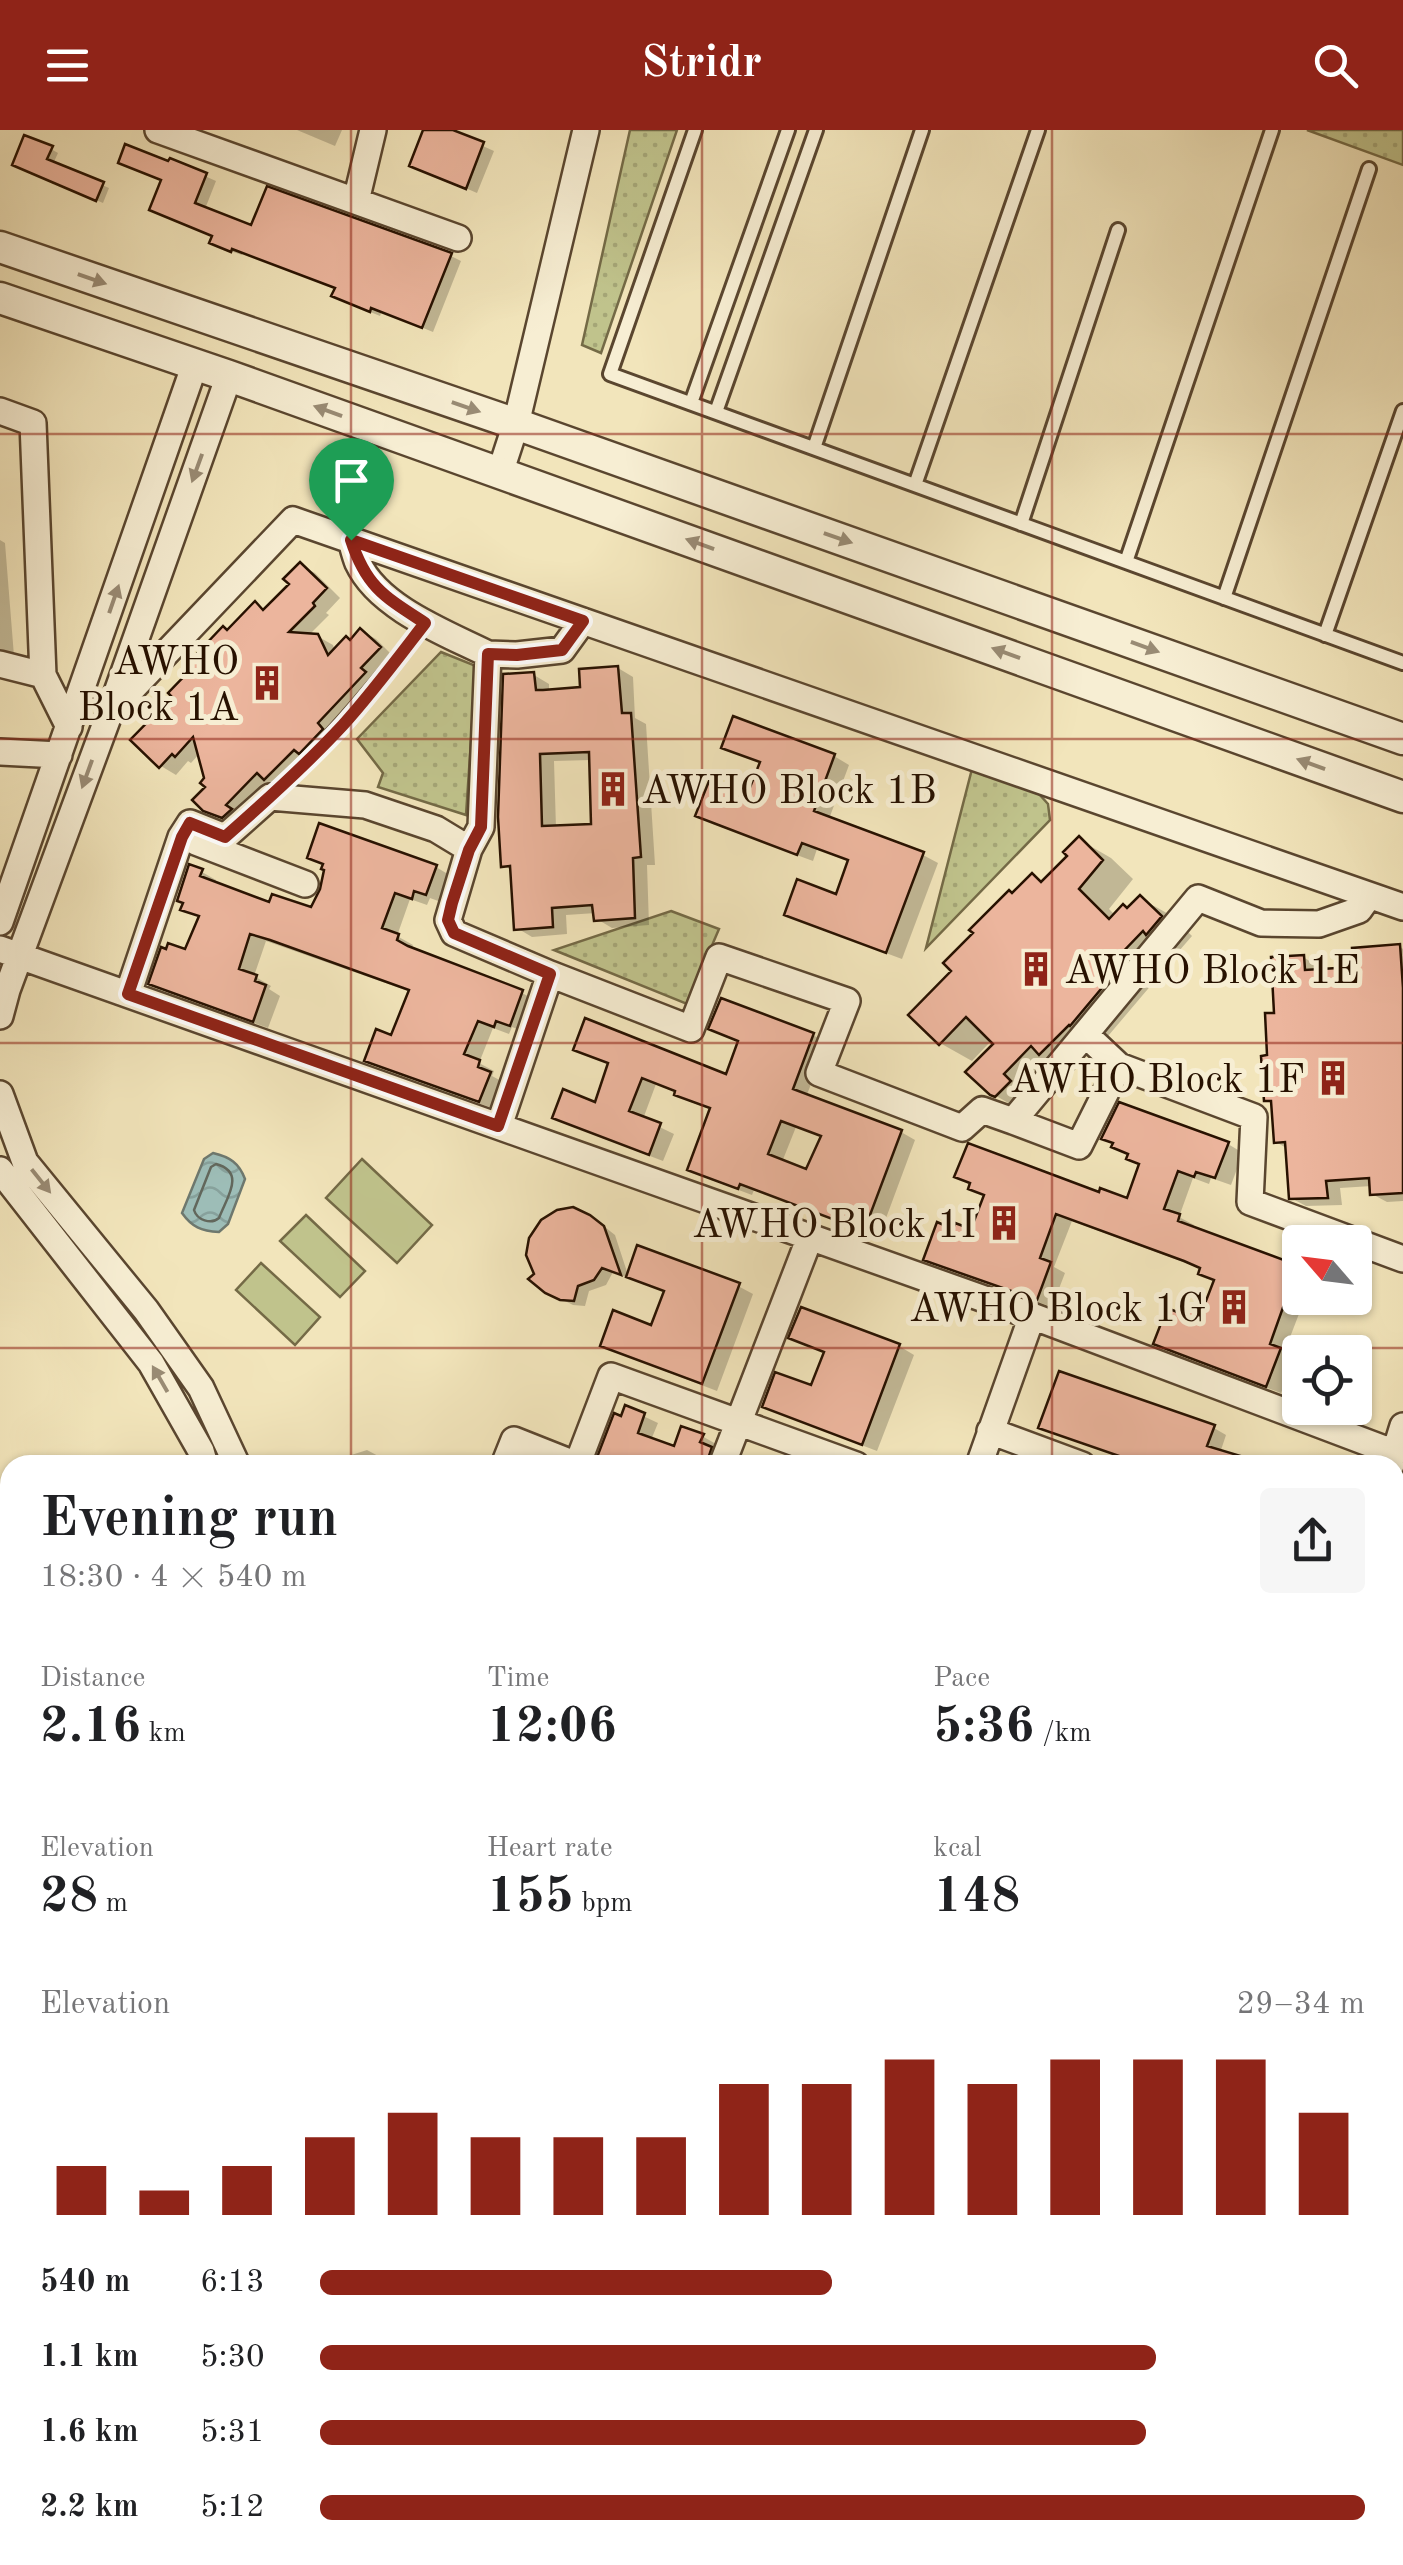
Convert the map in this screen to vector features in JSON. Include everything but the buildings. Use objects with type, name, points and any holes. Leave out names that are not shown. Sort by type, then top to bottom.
[{"type":"street","points":[[158,130],[458,238]]},
{"type":"street","points":[[356,201],[374,130]]},
{"type":"street","points":[[500,473],[516,424],[586,130]]},
{"type":"street","points":[[0,247],[516,424],[1403,739]]},
{"type":"street","points":[[0,298],[229,376],[1403,797]]},
{"type":"street","points":[[0,922],[195,364]]},
{"type":"street","points":[[0,1016],[10,952],[110,712],[229,376]]},
{"type":"street","points":[[0,411],[33,423],[43,675],[69,728]]},
{"type":"street","points":[[110,712],[293,520],[1403,907]]},
{"type":"street","points":[[351,540],[359,565],[380,593],[425,623],[488,654],[562,650],[583,621]]},
{"type":"street","points":[[488,654],[481,827],[469,850],[448,920],[454,933],[691,1029],[719,956],[846,1001],[819,1072],[962,1128],[982,1110],[1079,1146],[1120,1066]]},
{"type":"street","points":[[0,664],[43,675]]},
{"type":"street","points":[[0,752],[59,754]]},
{"type":"street","points":[[128,994],[190,823],[225,837],[270,797],[365,805],[436,828],[469,850]]},
{"type":"street","points":[[182,837],[305,884]]},
{"type":"street","points":[[1013,1121],[1198,898],[1261,923],[1320,924],[1359,910],[1369,896]]},
{"type":"street","points":[[10,952],[1032,1316],[1383,1455]]},
{"type":"street","points":[[498,1126],[550,974]]},
{"type":"street","points":[[1085,1034],[1120,1066],[1254,1118],[1250,1202],[1403,1259]]},
{"type":"street","points":[[0,1094],[25,1162],[146,1310],[201,1388],[232,1455]]},
{"type":"street","points":[[0,1170],[150,1363],[202,1455]]},
{"type":"street","points":[[726,1455],[810,1236]]},
{"type":"street","points":[[982,1455],[1032,1316]]},
{"type":"street","points":[[581,1455],[611,1376],[829,1455]]},
{"type":"street","points":[[1394,1455],[1403,1426]]},
{"type":"street","points":[[990,1431],[1055,1455]]},
{"type":"street","points":[[508,1455],[514,1440],[552,1455]]},
{"type":"lane","points":[[695,130],[610,374],[1403,664]]},
{"type":"lane","points":[[692,403],[788,130]]},
{"type":"lane","points":[[716,412],[816,130]]},
{"type":"lane","points":[[814,448],[922,130]]},
{"type":"lane","points":[[916,485],[1038,130]]},
{"type":"lane","points":[[1126,562],[1272,130]]},
{"type":"lane","points":[[1224,598],[1368,169]]},
{"type":"lane","points":[[1021,524],[1118,230]]},
{"type":"lane","points":[[1325,635],[1403,411]]},
{"type":"lane","points":[[270,797],[343,725],[425,623]]},
{"type":"green space","points":[[630,130],[677,130],[601,353],[582,345]]},
{"type":"green space","points":[[1307,130],[1403,130],[1403,165]]},
{"type":"green space","points":[[441,652],[476,666],[466,815],[378,787],[383,773],[357,739]]},
{"type":"green space","points":[[972,769],[1039,794],[1048,804],[1050,820],[926,948]]},
{"type":"green space","points":[[671,911],[719,929],[687,1004],[554,950]]},
{"type":"green space","points":[[362,1159],[432,1225],[397,1263],[326,1198]]},
{"type":"green space","points":[[306,1215],[365,1271],[340,1297],[280,1241]]},
{"type":"green space","points":[[261,1263],[320,1317],[295,1345],[236,1290]]},
{"type":"water","points":[[213,1153],[233,1162],[245,1179],[228,1224],[219,1232],[198,1227],[182,1213],[204,1159]]},
{"type":"place","name":"AWHO Block 1A","points":[[267,683]]},
{"type":"place","name":"AWHO Block 1B","points":[[613,789]]},
{"type":"place","name":"AWHO Block 1E","points":[[1036,969]]},
{"type":"place","name":"AWHO Block 1F","points":[[1333,1078]]},
{"type":"place","name":"AWHO Block 1I","points":[[1004,1223]]},
{"type":"place","name":"AWHO Block 1G","points":[[1234,1307]]},
{"type":"route","points":[[351,540],[583,621],[562,650],[488,654],[481,827],[469,850],[448,920],[454,933],[550,974],[498,1126],[128,994],[190,823],[225,837],[343,725],[425,623],[380,593],[359,565],[351,540]]}]
